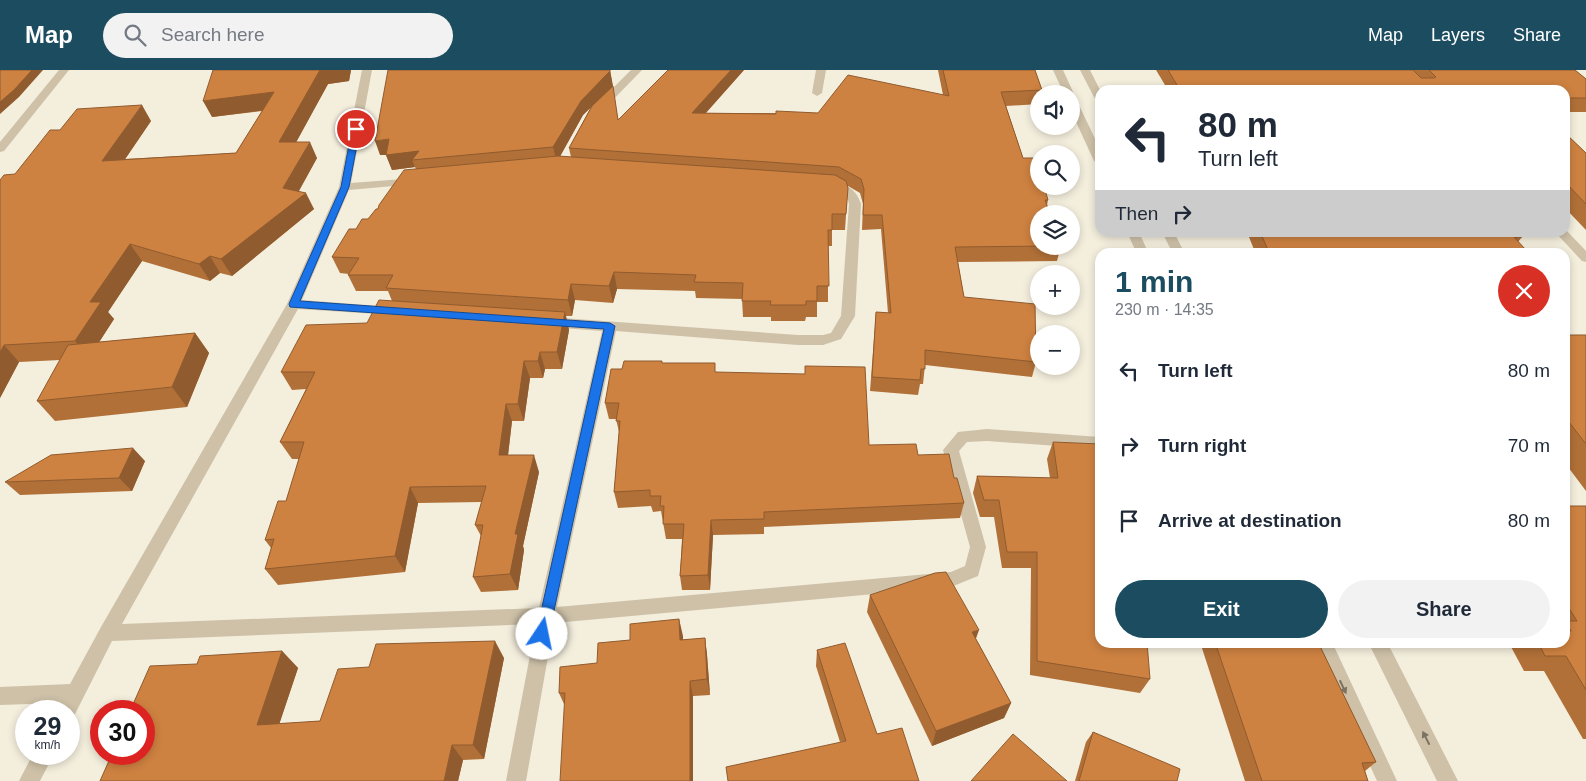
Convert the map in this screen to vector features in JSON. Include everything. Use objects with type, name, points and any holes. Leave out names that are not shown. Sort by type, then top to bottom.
[{"type":"street","points":[[0,149],[64,70]]},
{"type":"street","points":[[72,700],[107,633],[294,304],[345,187],[367,70]]},
{"type":"street","points":[[589,118],[637,70]]},
{"type":"street","points":[[817,93],[822,70]]},
{"type":"street","points":[[1058,70],[1065,85]]},
{"type":"street","points":[[1085,70],[1095,89]]},
{"type":"street","points":[[1080,118],[1095,150]]},
{"type":"street","points":[[345,187],[424,180]]},
{"type":"street","points":[[531,321],[798,340],[824,340],[836,336],[848,316],[855,204],[852,194],[838,186],[814,183]]},
{"type":"street","points":[[1566,237],[1586,258]]},
{"type":"street","points":[[294,304],[403,312]]},
{"type":"street","points":[[516,781],[546,616],[610,326]]},
{"type":"street","points":[[107,633],[546,616],[951,579],[972,571],[978,547],[951,450],[963,436],[987,435],[1095,443]]},
{"type":"street","points":[[1326,648],[1387,781]]},
{"type":"street","points":[[1380,648],[1448,781]]},
{"type":"street","points":[[0,696],[76,692]]},
{"type":"street","points":[[29,781],[38,765]]},
{"type":"building","points":[[0,70],[32,70],[0,102]]},
{"type":"building","points":[[213,70],[320,70],[279,142],[310,142],[283,188],[306,193],[221,259],[210,256],[199,264],[130,244],[90,302],[101,302],[75,341],[4,345],[0,352],[0,180],[4,175],[15,174],[50,130],[60,130],[77,109],[142,105],[102,161],[236,153],[274,92],[203,101]]},
{"type":"building","points":[[388,70],[610,71],[581,101],[553,147],[412,160],[419,151],[386,155],[389,139],[375,141]]},
{"type":"building","points":[[668,70],[731,70],[692,113],[776,114],[776,111],[818,113],[848,75],[949,96],[943,70],[1035,70],[1040,85],[1030,85],[1030,91],[1001,92],[1023,158],[1030,158],[1030,195],[1047,195],[1048,200],[1045,200],[1047,205],[1030,205],[1030,246],[955,247],[964,297],[1030,304],[1030,315],[1035,315],[1035,325],[1030,325],[1030,361],[925,350],[925,369],[921,369],[920,380],[872,377],[876,312],[891,313],[882,215],[863,215],[864,189],[861,179],[839,167],[569,148],[592,106],[613,86],[618,120]]},
{"type":"building","points":[[1168,70],[1413,70],[1421,78],[1434,78],[1436,77],[1429,70],[1575,70],[1586,79],[1586,98],[1570,98],[1570,85],[1177,85]]},
{"type":"building","points":[[1570,138],[1586,153],[1586,204],[1570,187]]},
{"type":"building","points":[[558,156],[835,175],[846,181],[848,188],[846,214],[832,214],[832,230],[828,230],[829,286],[817,286],[817,301],[806,301],[806,305],[770,305],[771,301],[742,301],[743,283],[694,282],[696,275],[614,272],[609,286],[571,284],[568,300],[386,288],[393,275],[348,275],[359,258],[332,257],[349,229],[356,229],[362,219],[368,219],[378,209],[404,170]]},
{"type":"building","points":[[1262,237],[1514,237],[1524,248],[1267,248]]},
{"type":"building","points":[[379,300],[565,312],[557,352],[540,352],[538,361],[524,361],[518,404],[506,404],[499,455],[534,455],[515,534],[518,534],[510,574],[473,577],[483,525],[475,525],[486,486],[410,487],[395,556],[265,569],[274,539],[265,540],[278,501],[286,501],[304,442],[280,442],[315,372],[281,372],[306,325],[367,323]]},
{"type":"building","points":[[195,333],[172,387],[37,401],[68,345]]},
{"type":"building","points":[[1570,335],[1586,335],[1586,444],[1570,423]]},
{"type":"building","points":[[624,361],[715,363],[715,372],[805,374],[805,366],[865,367],[869,445],[916,444],[918,455],[949,454],[954,478],[957,478],[964,503],[764,512],[764,519],[711,520],[708,575],[680,576],[684,524],[663,524],[664,506],[660,506],[661,496],[650,496],[650,490],[614,492],[620,421],[616,421],[619,403],[605,403],[611,369],[622,369]]},
{"type":"building","points":[[1053,442],[1095,444],[1095,648],[1147,648],[1150,679],[1037,661],[1037,552],[1007,552],[999,500],[984,500],[977,476],[1058,478]]},
{"type":"building","points":[[133,448],[119,478],[5,482],[51,455]]},
{"type":"building","points":[[1570,506],[1586,506],[1586,690],[1566,656],[1545,656],[1541,648],[1570,648],[1570,621],[1577,621],[1570,610]]},
{"type":"building","points":[[946,572],[979,630],[972,632],[1011,703],[936,731],[870,595],[935,573]]},
{"type":"building","points":[[679,619],[680,640],[705,638],[707,679],[690,681],[690,781],[560,781],[565,693],[559,693],[560,667],[597,663],[598,643],[630,640],[630,624]]},
{"type":"building","points":[[495,641],[473,745],[452,745],[444,781],[100,781],[107,765],[155,765],[155,700],[135,700],[150,666],[197,664],[200,656],[282,651],[257,725],[320,721],[338,669],[369,667],[376,644]]},
{"type":"building","points":[[845,643],[877,734],[902,728],[919,781],[728,781],[726,767],[846,741],[817,650]]},
{"type":"building","points":[[1217,648],[1321,648],[1376,762],[1362,763],[1368,781],[1262,781]]},
{"type":"building","points":[[1093,732],[1180,769],[1177,781],[1079,781]]},
{"type":"building","points":[[1013,734],[1067,781],[971,781]]},
{"type":"route","points":[[356,129],[345,187],[294,304],[610,326],[542,634]]}]
